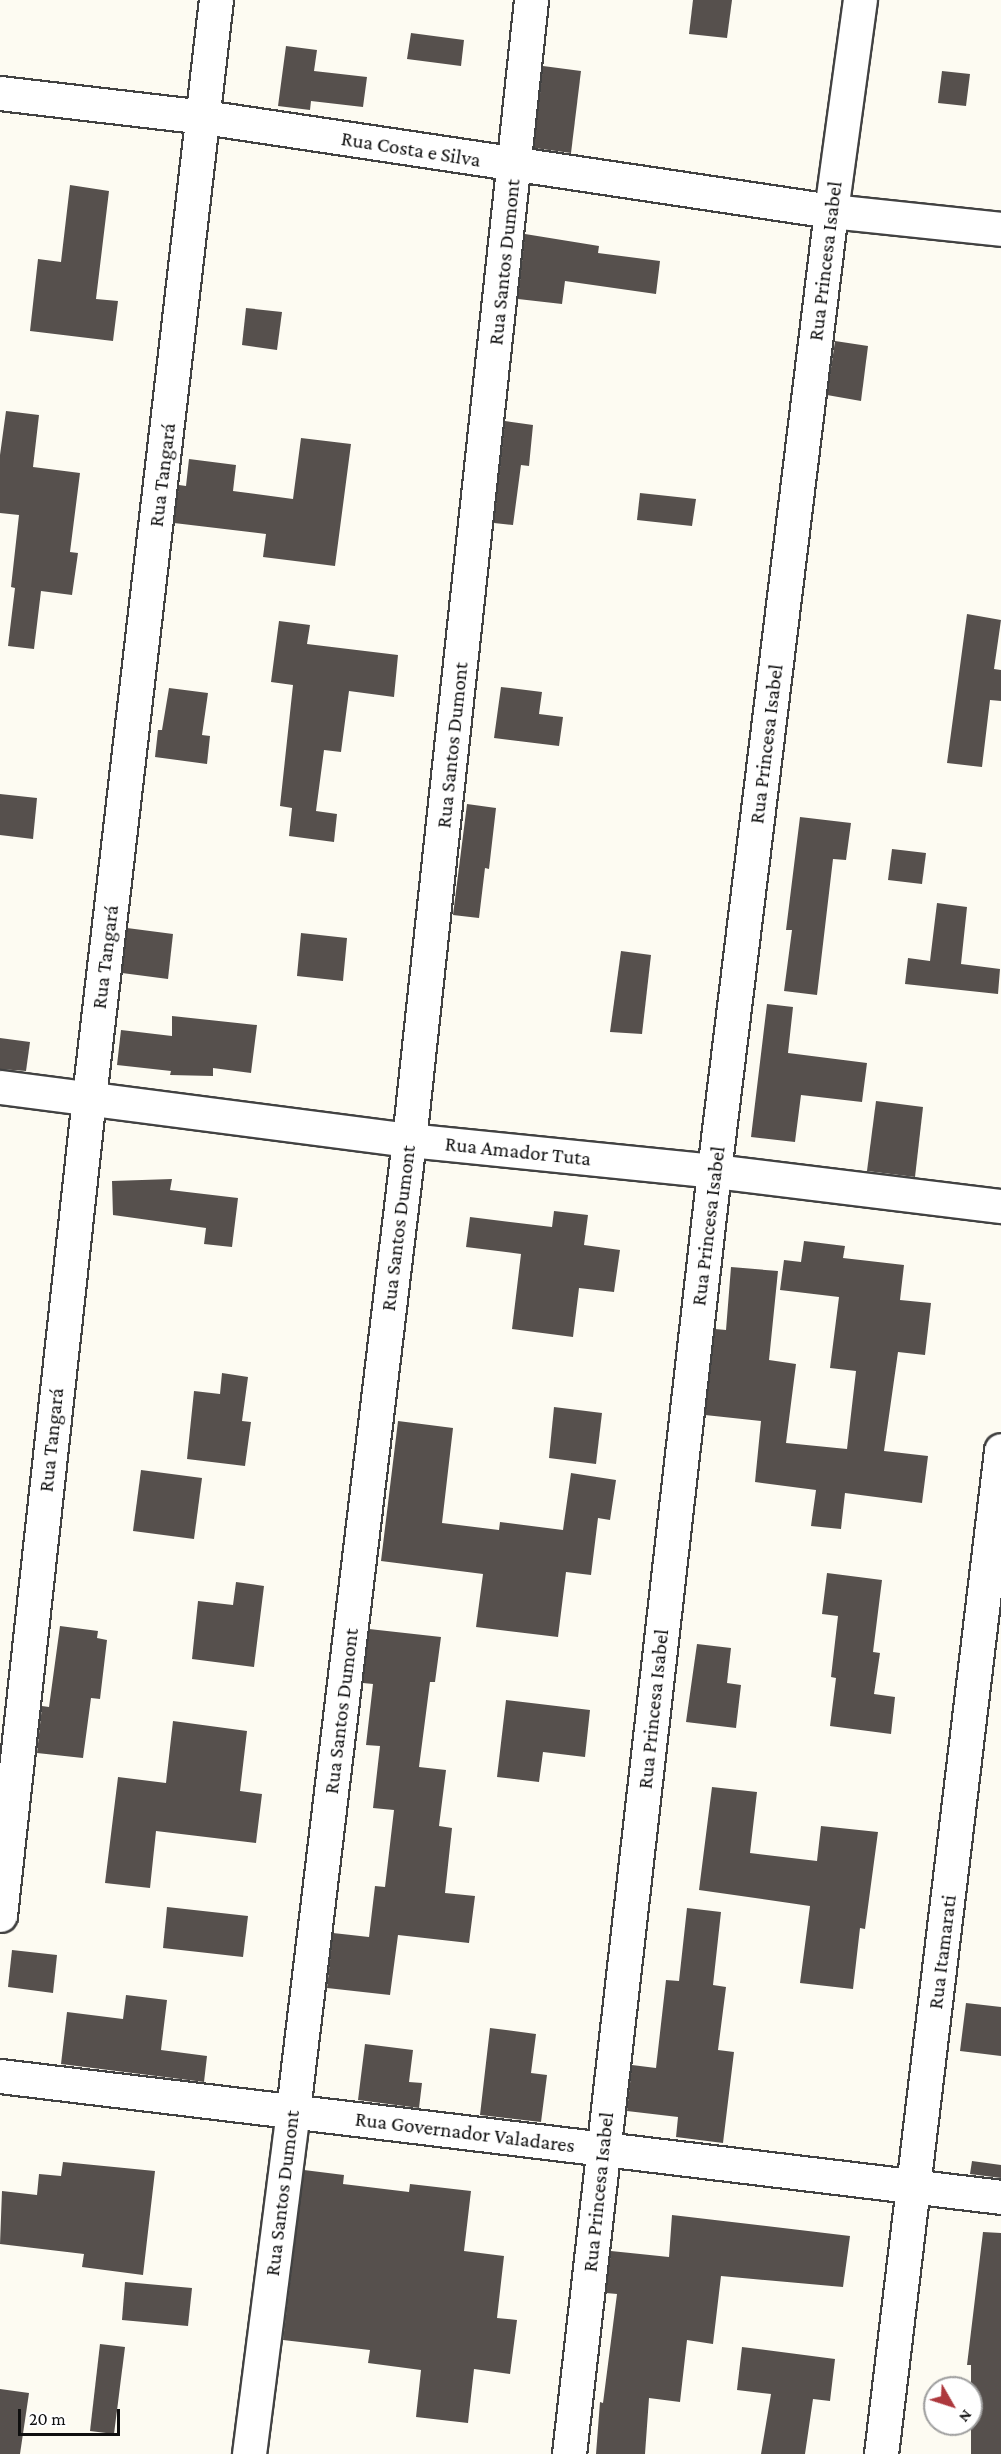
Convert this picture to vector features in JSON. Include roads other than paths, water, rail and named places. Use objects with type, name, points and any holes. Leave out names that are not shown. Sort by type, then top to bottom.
[{"type":"street","name":"Rua Tangará","points":[[0,1916],[89,1097],[216,0]]},
{"type":"street","name":"Rua Santos Dumont","points":[[249,2454],[293,2110],[409,1140],[531,0]]},
{"type":"street","name":"Rua Princesa Isabel","points":[[569,2454],[714,1171],[831,211],[860,0]]},
{"type":"street","name":"Rua Costa e Silva","points":[[0,93],[204,117],[831,211],[1001,229]]},
{"type":"street","name":"Rua Amador Tuta","points":[[0,1087],[409,1140],[714,1171],[1001,1206]]},
{"type":"street","name":"Rua Itamarati","points":[[881,2454],[915,2187],[1001,1450]]},
{"type":"street","name":"Rua Governador Valadares","points":[[0,2076],[1001,2197]]}]
